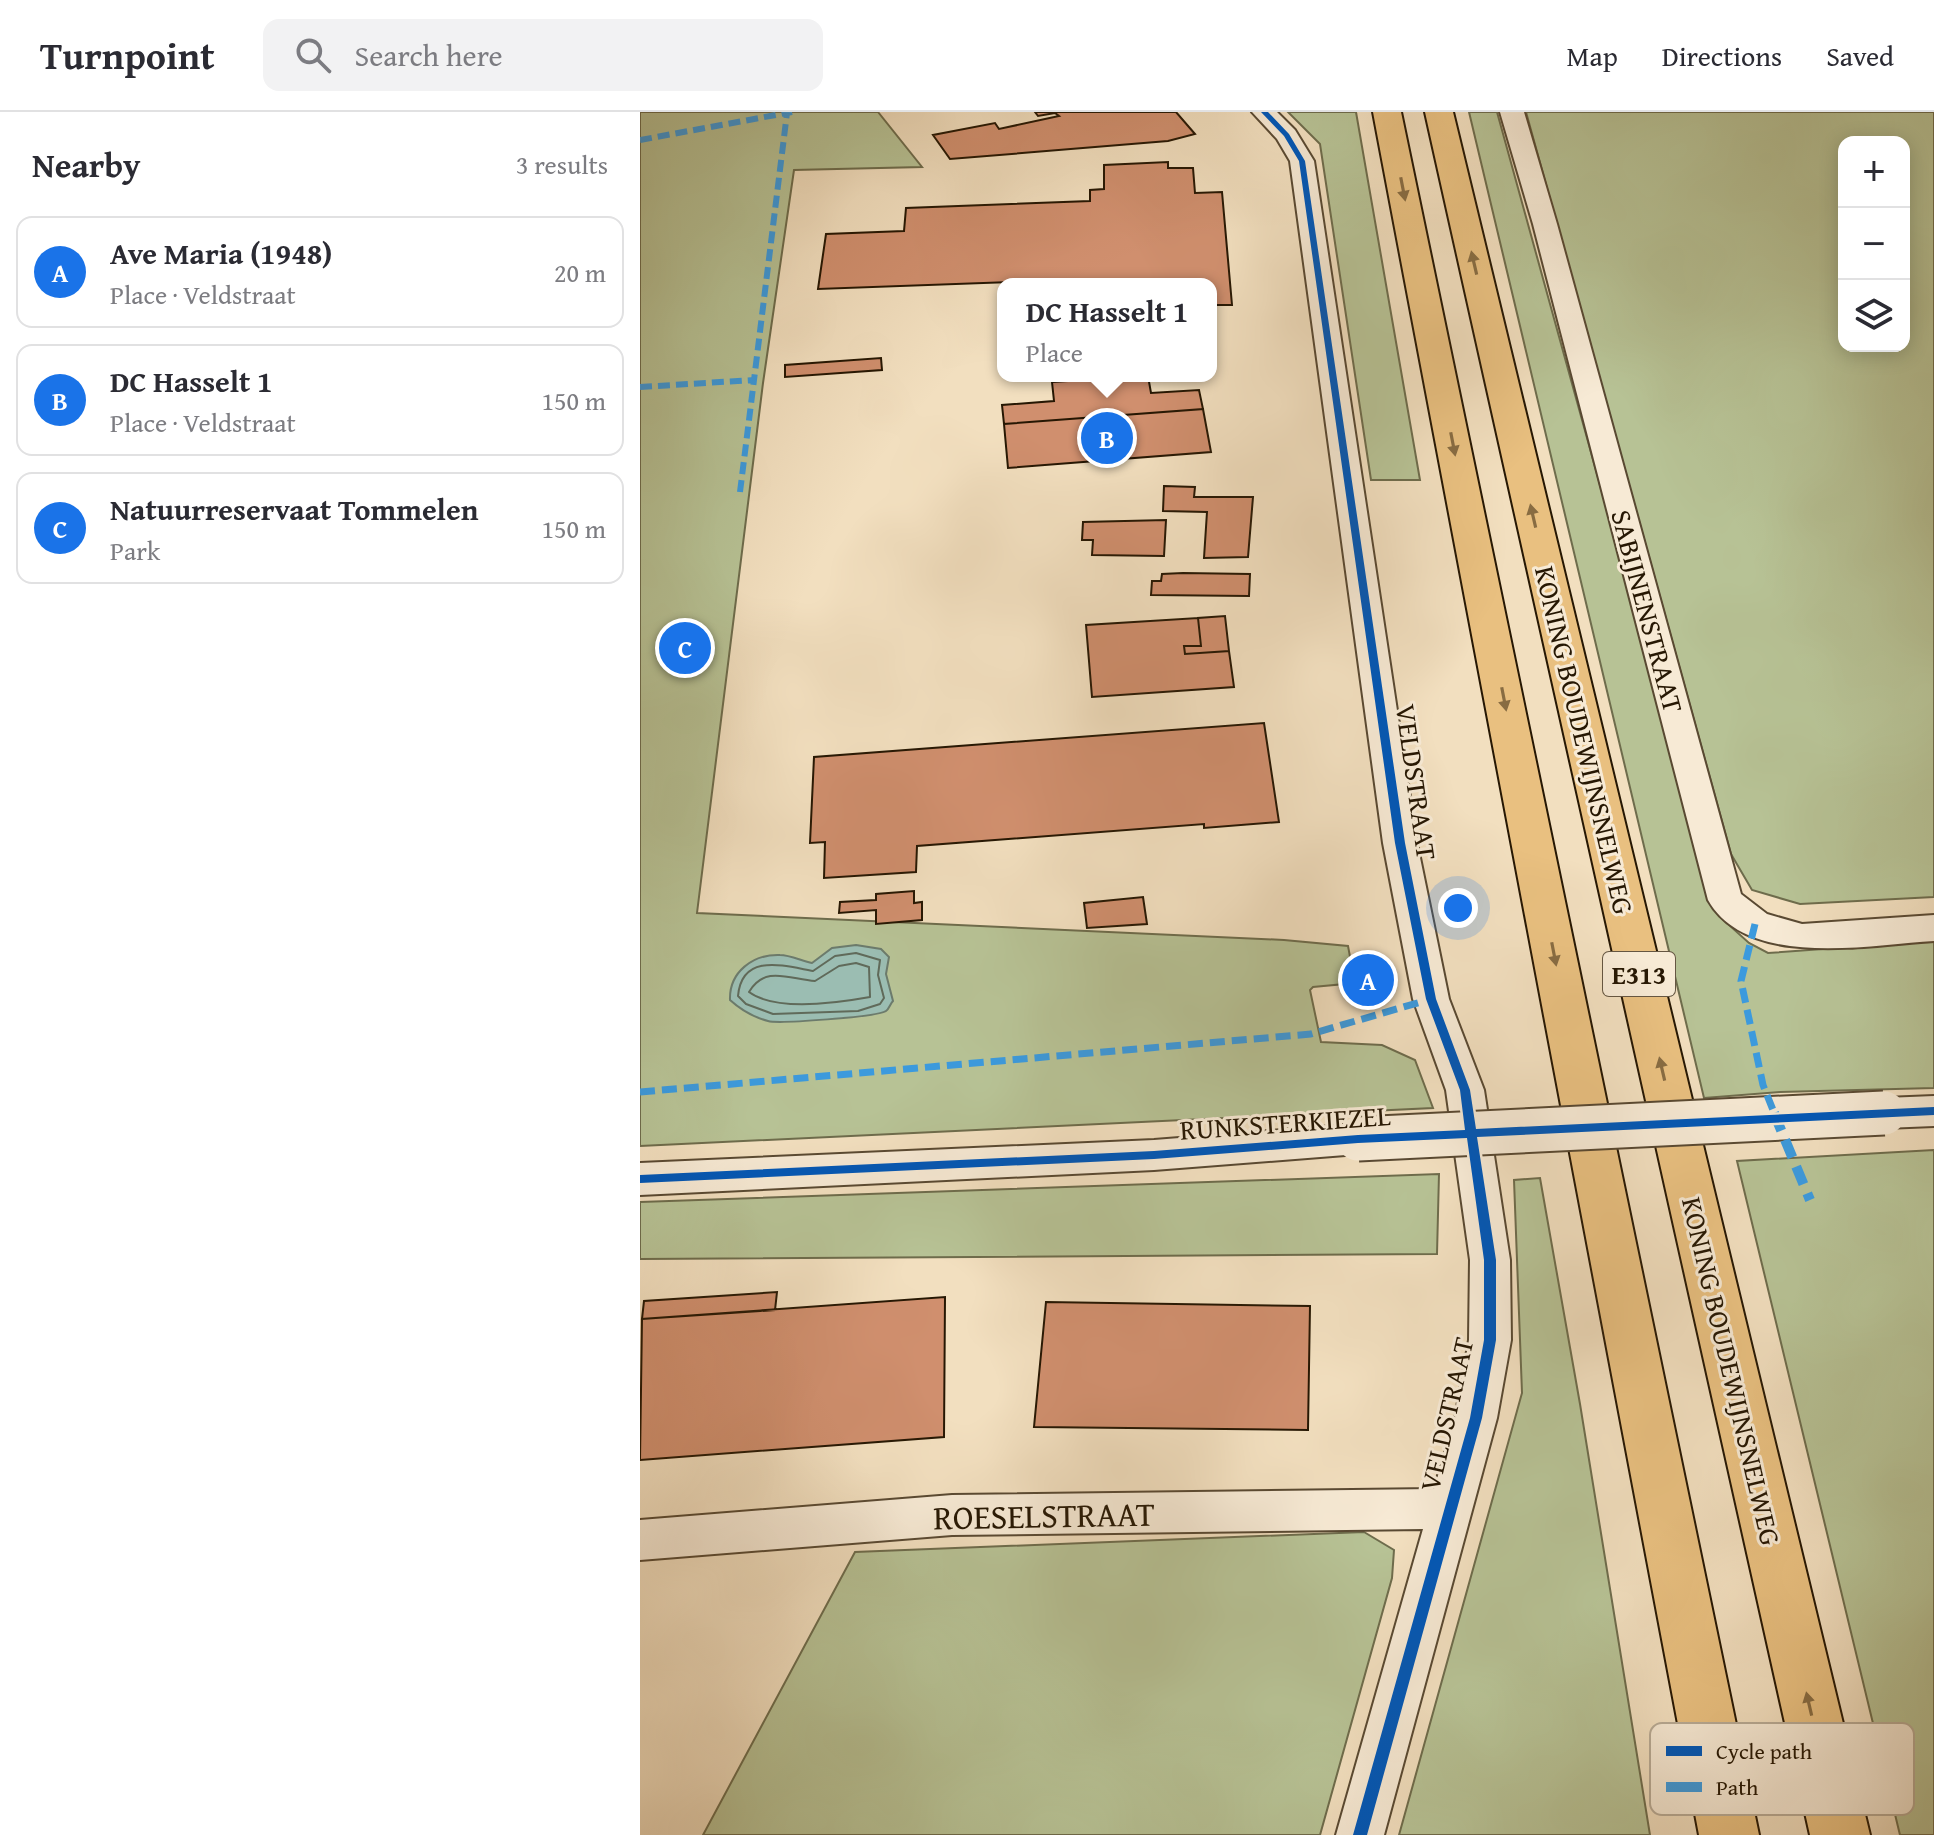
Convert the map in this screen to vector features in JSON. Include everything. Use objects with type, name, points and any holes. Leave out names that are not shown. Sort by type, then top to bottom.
[{"type":"highway","name":"E313","points":[[1387,112],[1707,1723]]},
{"type":"highway","name":"KONING BOUDEWIJNSNELWEG","points":[[1439,112],[1814,1723]]},
{"type":"highway","name":"E313","points":[[1725,1815],[1729,1835]]},
{"type":"highway","name":"KONING BOUDEWIJNSNELWEG","points":[[1835,1815],[1840,1835]]},
{"type":"street","name":"VELDSTRAAT","points":[[1264,112],[1287,135],[1302,161],[1400,843],[1431,999],[1465,1090],[1482,1187],[1490,1260],[1490,1340],[1476,1418],[1360,1835]]},
{"type":"street","name":"SABIJNENSTRAAT","points":[[1512,112],[1545,224],[1725,900],[1755,924],[1802,937],[1934,928]]},
{"type":"street","name":"RUNKSTERKIEZEL","points":[[640,1179],[1154,1155],[1358,1139],[1934,1111]]},
{"type":"street","name":"ROESELSTRAAT","points":[[640,1540],[952,1515],[1449,1509]]},
{"type":"green space","points":[[640,112],[878,112],[922,167],[794,170],[763,383],[697,913],[1284,940],[1348,946],[1355,983],[1313,987],[1310,990],[1321,1042],[1382,1045],[1415,1060],[1433,1108],[640,1146]]},
{"type":"green space","points":[[1288,112],[1356,112],[1420,480],[1371,480],[1320,144]]},
{"type":"green space","points":[[1469,112],[1497,112],[1719,916],[1749,943],[1768,953],[1934,941],[1934,1088],[1780,1092],[1704,1098]]},
{"type":"green space","points":[[1526,112],[1934,112],[1934,897],[1800,904],[1752,890],[1731,854]]},
{"type":"green space","points":[[1934,1150],[1934,1835],[1900,1835],[1895,1815],[1914,1815],[1914,1723],[1873,1723],[1737,1161]]},
{"type":"green space","points":[[1439,1174],[1437,1254],[640,1259],[640,1202]]},
{"type":"green space","points":[[1540,1178],[1650,1835],[1399,1835],[1522,1393],[1514,1180]]},
{"type":"green space","points":[[1364,1532],[1394,1550],[1392,1578],[1320,1835],[703,1835],[855,1552]]},
{"type":"water","points":[[856,945],[881,949],[889,957],[886,974],[893,1001],[886,1011],[847,1018],[776,1022],[752,1015],[730,1000],[738,973],[752,961],[780,955],[812,963],[832,948]]},
{"type":"building","points":[[1035,112],[1176,112],[1195,134],[1168,141],[950,159],[933,135],[995,123],[999,129],[1059,116],[1055,113],[1038,116]]},
{"type":"building","points":[[1168,162],[1168,168],[1193,168],[1195,193],[1222,192],[1232,305],[1217,305],[1217,278],[997,278],[997,282],[818,289],[826,234],[904,231],[906,208],[1090,201],[1090,190],[1104,189],[1104,165]]},
{"type":"building","points":[[881,358],[882,370],[785,377],[785,365]]},
{"type":"building","points":[[1052,382],[1149,382],[1151,393],[1199,390],[1203,409],[1004,424],[1002,405],[1054,401]]},
{"type":"building","points":[[1203,409],[1211,452],[1008,468],[1004,424]]},
{"type":"building","points":[[1164,486],[1195,487],[1194,497],[1253,497],[1248,557],[1204,558],[1207,512],[1163,511]]},
{"type":"building","points":[[1164,486],[1195,487],[1194,497],[1253,497],[1248,557],[1204,558],[1207,512],[1163,511]]},
{"type":"building","points":[[1166,520],[1164,556],[1092,555],[1093,540],[1082,540],[1083,522]]},
{"type":"building","points":[[1162,574],[1250,574],[1249,596],[1151,595],[1152,581],[1161,581]]},
{"type":"building","points":[[1225,616],[1229,651],[1185,654],[1184,646],[1201,646],[1198,618]]},
{"type":"building","points":[[1198,618],[1201,646],[1184,646],[1185,654],[1229,651],[1234,687],[1092,697],[1086,625]]},
{"type":"building","points":[[1264,723],[1279,822],[1204,828],[1204,824],[917,846],[916,872],[824,878],[825,842],[810,843],[814,757]]},
{"type":"building","points":[[914,891],[914,903],[922,902],[922,920],[876,924],[876,910],[839,913],[840,902],[876,900],[876,894]]},
{"type":"building","points":[[1143,897],[1147,924],[1087,928],[1084,903]]},
{"type":"building","points":[[777,1292],[775,1310],[642,1319],[644,1301]]},
{"type":"building","points":[[945,1297],[944,1437],[640,1460],[642,1319]]},
{"type":"building","points":[[1046,1302],[1310,1306],[1308,1430],[1034,1427]]},
{"type":"marked path","points":[[640,140],[792,112]]},
{"type":"marked path","points":[[640,387],[754,380],[787,113]]},
{"type":"marked path","points":[[740,492],[754,380]]},
{"type":"marked path","points":[[1755,924],[1741,981],[1763,1085],[1810,1200]]},
{"type":"marked path","points":[[640,1092],[1311,1034],[1431,999]]},
{"type":"cycle path","points":[[1264,112],[1287,135],[1302,161],[1400,843],[1431,999],[1465,1090],[1490,1260],[1490,1340],[1476,1418],[1360,1835]]},
{"type":"cycle path","points":[[640,1179],[1154,1155],[1358,1139],[1934,1111]]},
{"type":"place","name":"DC Hasselt 1","points":[[1107,438]]},
{"type":"place","name":"Natuurreservaat Tommelen","points":[[685,648]]},
{"type":"place","name":"Ave Maria (1948)","points":[[1368,980]]}]
